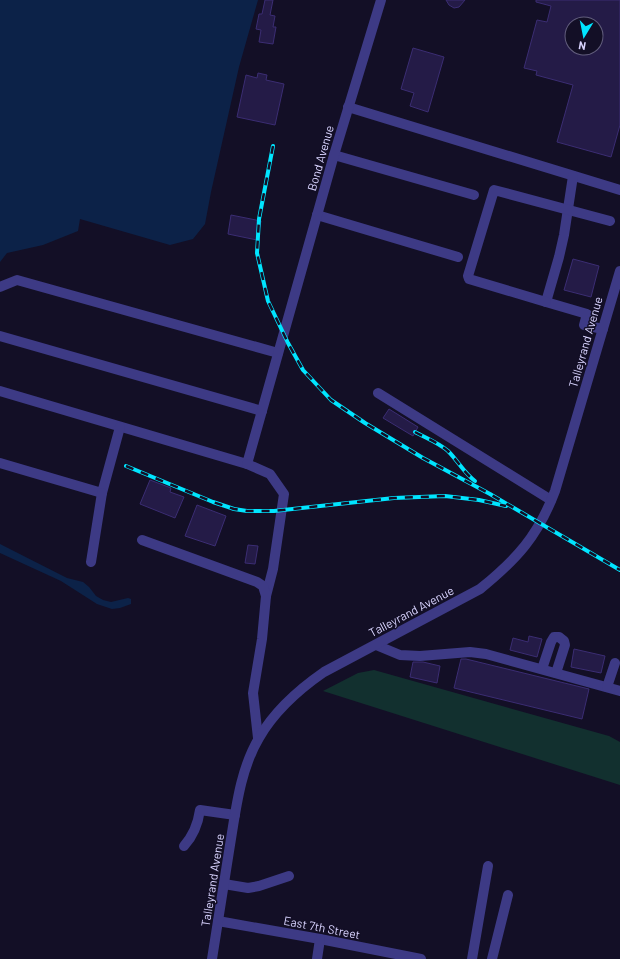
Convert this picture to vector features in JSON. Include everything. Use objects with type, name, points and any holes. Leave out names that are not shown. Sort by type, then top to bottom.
[{"type":"street","name":"Bond Avenue","points":[[247,464],[334,155],[381,0]]},
{"type":"street","points":[[348,107],[620,190]]},
{"type":"street","points":[[334,155],[474,195]]},
{"type":"street","points":[[546,302],[561,249],[573,176]]},
{"type":"street","points":[[603,330],[584,325],[588,314],[471,281],[468,276],[494,190],[610,221]]},
{"type":"street","points":[[317,215],[458,257]]},
{"type":"street","name":"Talleyrand Avenue","points":[[212,959],[239,793],[247,762],[258,738],[277,712],[304,686],[324,672],[480,589],[499,574],[528,543],[541,523],[551,500],[620,271]]},
{"type":"street","points":[[0,287],[17,280],[278,353]]},
{"type":"street","points":[[0,336],[262,411]]},
{"type":"street","points":[[0,391],[247,464],[270,474],[284,494],[273,568],[266,596],[262,639],[253,693],[258,738]]},
{"type":"street","points":[[378,393],[551,500]]},
{"type":"street","points":[[91,562],[102,493],[120,427]]},
{"type":"street","points":[[0,463],[102,493]]},
{"type":"street","points":[[142,540],[257,582],[263,586],[266,596]]},
{"type":"street","points":[[542,669],[551,642],[554,637],[559,637],[564,641],[565,645],[556,673]]},
{"type":"street","points":[[376,645],[400,655],[420,656],[470,652],[486,654],[620,691]]},
{"type":"street","points":[[607,687],[615,663]]},
{"type":"street","points":[[184,846],[191,839],[195,831],[200,810],[235,815]]},
{"type":"street","points":[[472,959],[488,866]]},
{"type":"street","points":[[224,884],[248,888],[289,876]]},
{"type":"street","points":[[492,959],[508,894]]},
{"type":"street","name":"East 7th Street","points":[[218,921],[320,939],[414,958]]},
{"type":"street","points":[[317,959],[320,939]]},
{"type":"green space","points":[[374,670],[609,736],[620,742],[620,785],[323,691],[358,673]]},
{"type":"water","points":[[0,0],[258,0],[239,67],[205,224],[193,239],[170,245],[80,219],[78,231],[43,245],[7,253],[0,262]]},
{"type":"water","points":[[0,544],[67,578],[83,582],[96,596],[103,600],[111,602],[128,598],[131,599],[131,604],[112,609],[97,604],[61,581],[0,553]]},
{"type":"building","points":[[265,0],[273,0],[270,15],[275,16],[273,27],[276,27],[273,44],[259,42],[261,30],[256,29],[259,14],[262,14]]},
{"type":"building","points":[[446,0],[465,0],[459,7],[454,8],[449,5]]},
{"type":"building","points":[[536,0],[620,0],[620,125],[611,157],[557,142],[573,85],[536,75],[537,71],[524,68],[537,20],[547,22],[551,6],[536,2]]},
{"type":"building","points":[[413,48],[444,57],[428,112],[410,106],[414,93],[401,89]]},
{"type":"building","points":[[258,73],[267,75],[266,80],[284,84],[275,125],[237,117],[246,75],[257,78]]},
{"type":"building","points":[[231,215],[261,221],[257,240],[228,234]]},
{"type":"building","points":[[573,259],[599,266],[591,297],[564,290]]},
{"type":"building","points":[[389,409],[418,427],[413,436],[383,418]]},
{"type":"building","points":[[150,480],[171,488],[170,492],[184,497],[175,518],[140,504]]},
{"type":"building","points":[[197,505],[226,516],[215,546],[185,536]]},
{"type":"building","points":[[248,545],[258,546],[255,564],[245,563]]},
{"type":"building","points":[[529,636],[542,639],[537,657],[510,650],[513,638],[528,642]]},
{"type":"building","points":[[574,649],[605,656],[601,673],[571,667]]},
{"type":"building","points":[[461,659],[589,689],[582,719],[454,688]]},
{"type":"building","points":[[413,662],[423,662],[440,666],[437,683],[410,677]]},
{"type":"railway","points":[[273,146],[259,219],[257,253],[268,301],[303,370],[331,400],[365,423],[423,458],[490,494],[620,570]]},
{"type":"railway","points":[[415,432],[437,443],[448,451],[475,481]]},
{"type":"railway","points":[[126,466],[213,502],[234,509],[247,511],[274,511],[394,498],[445,496],[479,500],[506,506]]}]
